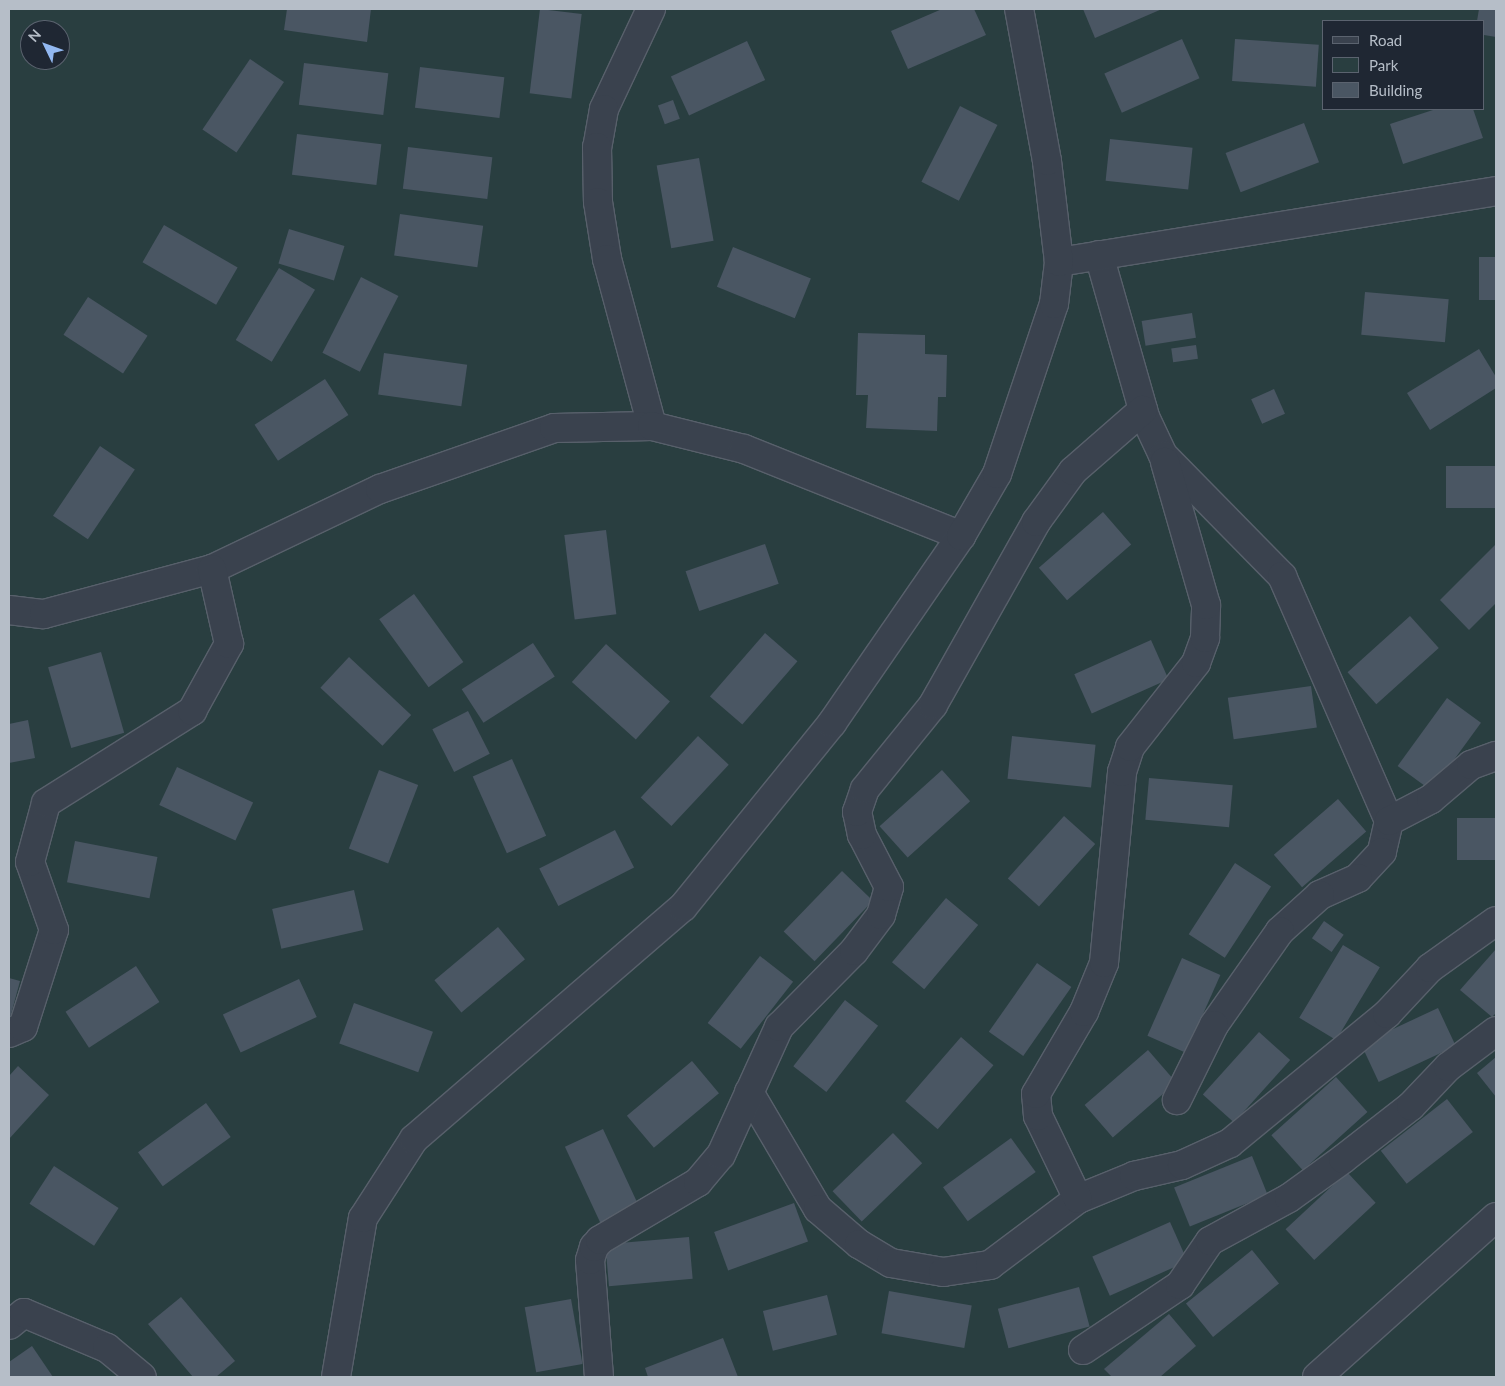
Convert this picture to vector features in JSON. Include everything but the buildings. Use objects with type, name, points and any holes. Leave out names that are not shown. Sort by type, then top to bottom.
[{"type":"street","points":[[651,9],[604,108],[597,147],[598,202],[607,259],[652,426]]},
{"type":"street","points":[[336,1377],[363,1218],[414,1139],[683,907],[832,723],[961,536],[997,474],[1054,304],[1059,262],[1047,161],[1019,9]]},
{"type":"street","points":[[1059,262],[1496,191]]},
{"type":"street","points":[[1078,1199],[1038,1116],[1036,1094],[1084,1012],[1104,963],[1122,772],[1130,747],[1196,663],[1205,638],[1206,605],[1163,455],[1143,410],[1099,255]]},
{"type":"street","points":[[599,1377],[590,1260],[594,1248],[600,1240],[698,1182],[721,1155],[779,1026],[854,951],[881,915],[889,887],[862,835],[857,812],[865,789],[933,705],[1036,522],[1073,471],[1143,410]]},
{"type":"street","points":[[9,610],[44,614],[212,569],[380,489],[554,428],[652,426],[744,449],[961,536]]},
{"type":"street","points":[[1163,455],[1282,576],[1389,821],[1382,852],[1358,878],[1320,896],[1280,931],[1214,1025],[1177,1100]]},
{"type":"street","points":[[9,1033],[23,1026],[54,930],[30,862],[46,803],[192,711],[229,644],[212,569]]},
{"type":"street","points":[[1389,821],[1431,800],[1471,764],[1496,756]]},
{"type":"street","points":[[749,1092],[818,1209],[859,1244],[891,1263],[943,1272],[990,1265],[1078,1199],[1134,1176],[1182,1165],[1230,1143],[1388,1014],[1430,968],[1496,921]]},
{"type":"street","points":[[1083,1350],[1180,1285],[1210,1242],[1289,1198],[1343,1159],[1411,1106],[1448,1066],[1496,1031]]},
{"type":"street","points":[[1317,1377],[1496,1217]]},
{"type":"street","points":[[9,1325],[24,1313],[107,1348],[142,1377]]},
{"type":"green space","points":[[9,9],[1496,9],[1496,1377],[9,1377]]}]
